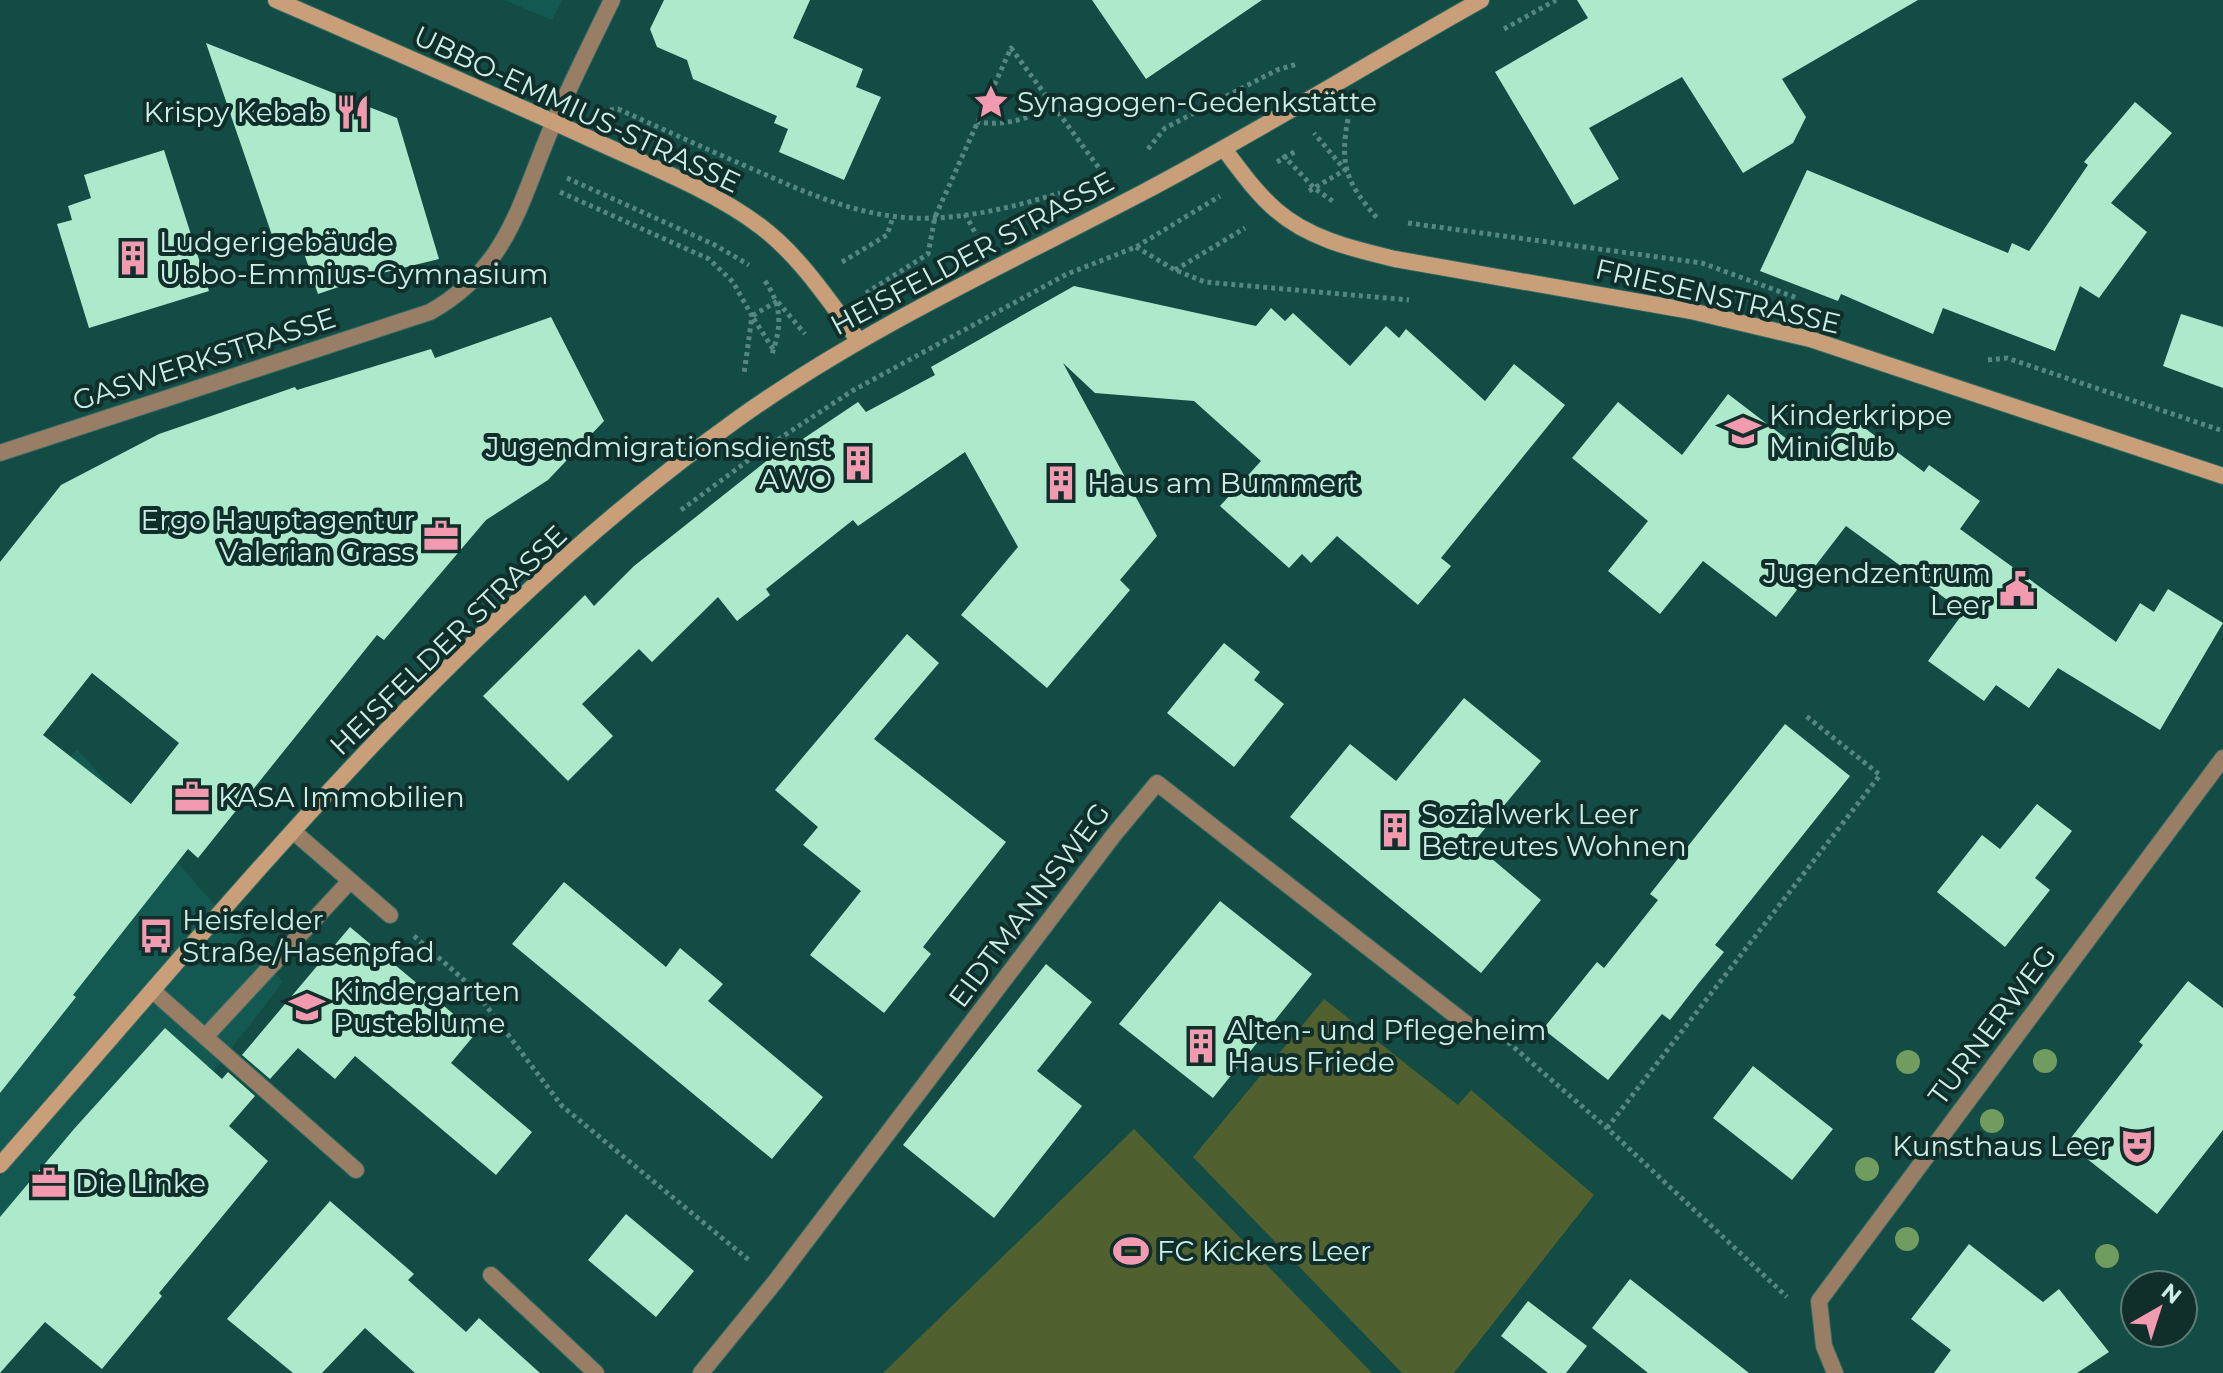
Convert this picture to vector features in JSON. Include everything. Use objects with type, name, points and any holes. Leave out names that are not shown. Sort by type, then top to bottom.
[{"type":"main road","name":"UBBO-EMMIUS-STRASSE","points":[[276,0],[652,167],[759,225],[786,248],[859,341]]},
{"type":"main road","name":"HEISFELDER STRASSE","points":[[0,1165],[370,748],[496,622],[617,514],[738,418],[859,341],[1257,131],[1481,0]]},
{"type":"main road","name":"FRIESENSTRASSE","points":[[1224,149],[1276,210],[1317,236],[1351,249],[1691,311],[1810,339],[2223,476]]},
{"type":"street","name":"GASWERKSTRASSE","points":[[0,453],[430,312],[465,290],[491,261],[511,228],[554,122],[612,0]]},
{"type":"street","name":"TURNERWEG","points":[[1819,1301],[2223,758]]},
{"type":"street","name":"EIDTMANNSWEG","points":[[701,1373],[775,1282],[1113,836],[1157,783],[1469,1026]]},
{"type":"street","points":[[294,832],[390,915]]},
{"type":"street","points":[[205,1037],[350,881]]},
{"type":"street","points":[[153,991],[356,1170]]},
{"type":"street","points":[[491,1275],[596,1373]]},
{"type":"street","points":[[1819,1301],[1824,1346],[1835,1373]]},
{"type":"path","points":[[928,254],[935,217],[1011,48],[1104,175]]},
{"type":"path","points":[[1139,159],[1165,128],[1277,70],[1305,62]]},
{"type":"path","points":[[976,122],[1015,122],[1052,105]]},
{"type":"path","points":[[618,109],[808,193],[893,217],[965,214],[1020,205],[1061,193]]},
{"type":"path","points":[[1348,119],[1343,146],[1345,170],[1355,193],[1378,219],[1364,214]]},
{"type":"path","points":[[1257,131],[1314,188],[1336,204]]},
{"type":"path","points":[[1089,181],[1116,169]]},
{"type":"path","points":[[534,172],[715,245],[750,265],[778,301],[779,319],[774,350],[767,364]]},
{"type":"path","points":[[534,172],[709,259],[733,282],[752,316],[738,418]]},
{"type":"path","points":[[887,235],[893,217]]},
{"type":"path","points":[[815,413],[1042,287],[1136,247],[1175,270],[1205,282],[1417,300]]},
{"type":"path","points":[[1607,1128],[1880,775],[1805,715]]},
{"type":"path","points":[[390,915],[472,987],[562,1106],[775,1282]]},
{"type":"path","points":[[1469,1026],[1498,1034],[1607,1128],[1789,1300],[1819,1301]]},
{"type":"shaded area","points":[[504,0],[562,0],[552,20]]},
{"type":"shaded area","points":[[77,749],[283,982],[0,1346],[0,836]]},
{"type":"green space","points":[[1324,999],[1458,1105],[1471,1090],[1594,1195],[1454,1373],[1402,1373],[1193,1157]]},
{"type":"green space","name":"FC Kickers Leer","points":[[1134,1129],[1372,1373],[883,1373]]},
{"type":"building","points":[[664,0],[810,0],[793,38],[863,69],[856,87],[881,97],[844,180],[779,152],[788,129],[774,123],[777,116],[693,79],[687,60],[657,47],[650,29]]},
{"type":"building","points":[[1092,0],[1262,0],[1146,79]]},
{"type":"building","points":[[1577,0],[1918,0],[1782,79],[1806,117],[1793,143],[1743,173],[1682,77],[1589,128],[1619,179],[1574,205],[1495,72],[1588,18]]},
{"type":"building","points":[[206,43],[397,118],[439,259],[374,275],[318,294],[297,233],[274,241]]},
{"type":"building","points":[[2135,102],[2172,133],[2111,203],[2147,232],[2099,298],[2080,286],[2055,351],[1943,308],[1933,334],[1841,294],[1838,301],[1760,271],[1807,170],[2008,253],[2012,243],[2029,251],[2088,165],[2084,162]]},
{"type":"building","name":"Ludgerigebäude Ubbo-Emmius-Gymnasium","points":[[164,150],[209,291],[89,328],[57,224],[72,220],[68,206],[91,198],[84,175]]},
{"type":"building","points":[[1074,286],[1256,326],[1271,308],[1285,321],[1293,313],[1350,366],[1386,326],[1399,338],[1406,329],[1485,401],[1514,364],[1565,405],[1441,558],[1451,566],[1418,605],[1337,536],[1311,563],[1302,554],[1289,568],[1220,506],[1261,461],[1194,401],[1095,393],[1063,363],[1157,536],[1120,580],[1130,590],[1047,688],[961,615],[1018,547],[965,452],[858,526],[853,520],[766,589],[770,595],[737,621],[718,597],[652,662],[639,649],[582,704],[613,736],[568,781],[483,696],[585,595],[594,606],[634,566],[774,455],[776,457],[858,402],[866,412],[935,375],[931,367]]},
{"type":"building","points":[[2181,314],[2223,327],[2223,388],[2163,366]]},
{"type":"building","points":[[551,317],[604,421],[548,480],[486,520],[384,640],[377,635],[198,858],[188,849],[0,1093],[0,562],[61,485],[159,434],[295,387],[297,390],[431,349],[435,358]],"holes":[[[92,673],[179,743],[131,804],[43,735]]]},
{"type":"building","points":[[1728,394],[1813,459],[1847,415],[1924,472],[1929,465],[1980,501],[1960,529],[2116,642],[2140,603],[2154,612],[2168,589],[2223,623],[2160,730],[2058,668],[2029,708],[1996,685],[1984,701],[1928,661],[1964,612],[1846,526],[1776,617],[1703,561],[1660,614],[1608,571],[1648,521],[1572,458],[1618,402],[1682,455]]},
{"type":"building","points":[[907,634],[939,663],[874,739],[1006,842],[923,947],[931,954],[884,1013],[810,955],[861,891],[803,845],[818,827],[775,790]]},
{"type":"building","points":[[1224,643],[1260,672],[1254,680],[1284,704],[1234,767],[1167,713]]},
{"type":"building","name":"Sozialwerk Leer Betreutes Wohnen","points":[[1464,698],[1541,761],[1473,843],[1541,900],[1481,973],[1290,817],[1350,744],[1396,781]]},
{"type":"building","points":[[1785,724],[1850,776],[1715,945],[1724,952],[1670,1020],[1662,1014],[1608,1080],[1543,1029],[1597,962],[1604,968],[1658,900],[1650,894]]},
{"type":"building","points":[[2037,804],[2072,831],[2035,878],[2050,890],[2005,947],[1937,892],[1982,835],[2000,849]]},
{"type":"building","points":[[564,882],[666,967],[680,948],[723,984],[708,1001],[823,1097],[772,1159],[512,944]]},
{"type":"building","points":[[1220,901],[1312,974],[1213,1098],[1119,1024]]},
{"type":"building","points":[[350,927],[476,1033],[451,1063],[532,1132],[496,1175],[355,1056],[335,1079],[298,1048],[270,1079],[242,1055]]},
{"type":"building","points":[[1046,964],[1092,1002],[1037,1071],[1082,1106],[994,1218],[903,1145]]},
{"type":"building","points":[[2188,981],[2223,1008],[2223,1130],[2157,1214],[2067,1143],[2143,1045],[2139,1042]]},
{"type":"building","points":[[165,1028],[222,1079],[228,1072],[255,1096],[229,1126],[268,1161],[159,1293],[162,1296],[102,1369],[45,1322],[0,1373],[0,1217]]},
{"type":"building","points":[[1753,1066],[1833,1129],[1792,1180],[1713,1118]]},
{"type":"building","points":[[330,1201],[414,1274],[408,1280],[466,1332],[479,1318],[540,1373],[415,1373],[365,1328],[322,1373],[293,1373],[227,1319]]},
{"type":"building","points":[[626,1214],[694,1271],[656,1317],[588,1260]]},
{"type":"building","points":[[1969,1244],[2043,1302],[2059,1289],[2109,1352],[2077,1373],[1934,1373],[1951,1350],[1911,1319]]},
{"type":"building","points":[[1630,1279],[1749,1373],[1648,1373],[1592,1328]]},
{"type":"building","points":[[1528,1301],[1587,1346],[1566,1373],[1548,1373],[1501,1336]]},
{"type":"place","name":"Synagogen-Gedenkstätte","points":[[991,102]]},
{"type":"place","name":"Krispy Kebab","points":[[353,112]]},
{"type":"place","name":"Ludgerigebäude Ubbo-Emmius-Gymnasium","points":[[133,258]]},
{"type":"place","name":"Kinderkrippe MiniClub","points":[[1743,431]]},
{"type":"place","name":"Jugendmigrationsdienst AWO","points":[[858,463]]},
{"type":"place","name":"Haus am Bummert","points":[[1061,483]]},
{"type":"place","name":"Ergo Hauptagentur Valerian Grass","points":[[441,536]]},
{"type":"place","name":"Jugendzentrum Leer","points":[[2017,589]]},
{"type":"place","name":"KASA Immobilien","points":[[192,797]]},
{"type":"place","name":"Sozialwerk Leer Betreutes Wohnen","points":[[1395,830]]},
{"type":"place","name":"Heisfelder Straße/Hasenpfad","points":[[156,936]]},
{"type":"place","name":"Kindergarten Pusteblume","points":[[307,1007]]},
{"type":"place","name":"Alten- und Pflegeheim Haus Friede","points":[[1201,1046]]},
{"type":"place","name":"Kunsthaus Leer","points":[[2137,1146]]},
{"type":"place","name":"Die Linke","points":[[49,1183]]},
{"type":"place","name":"FC Kickers Leer","points":[[1131,1251]]}]
